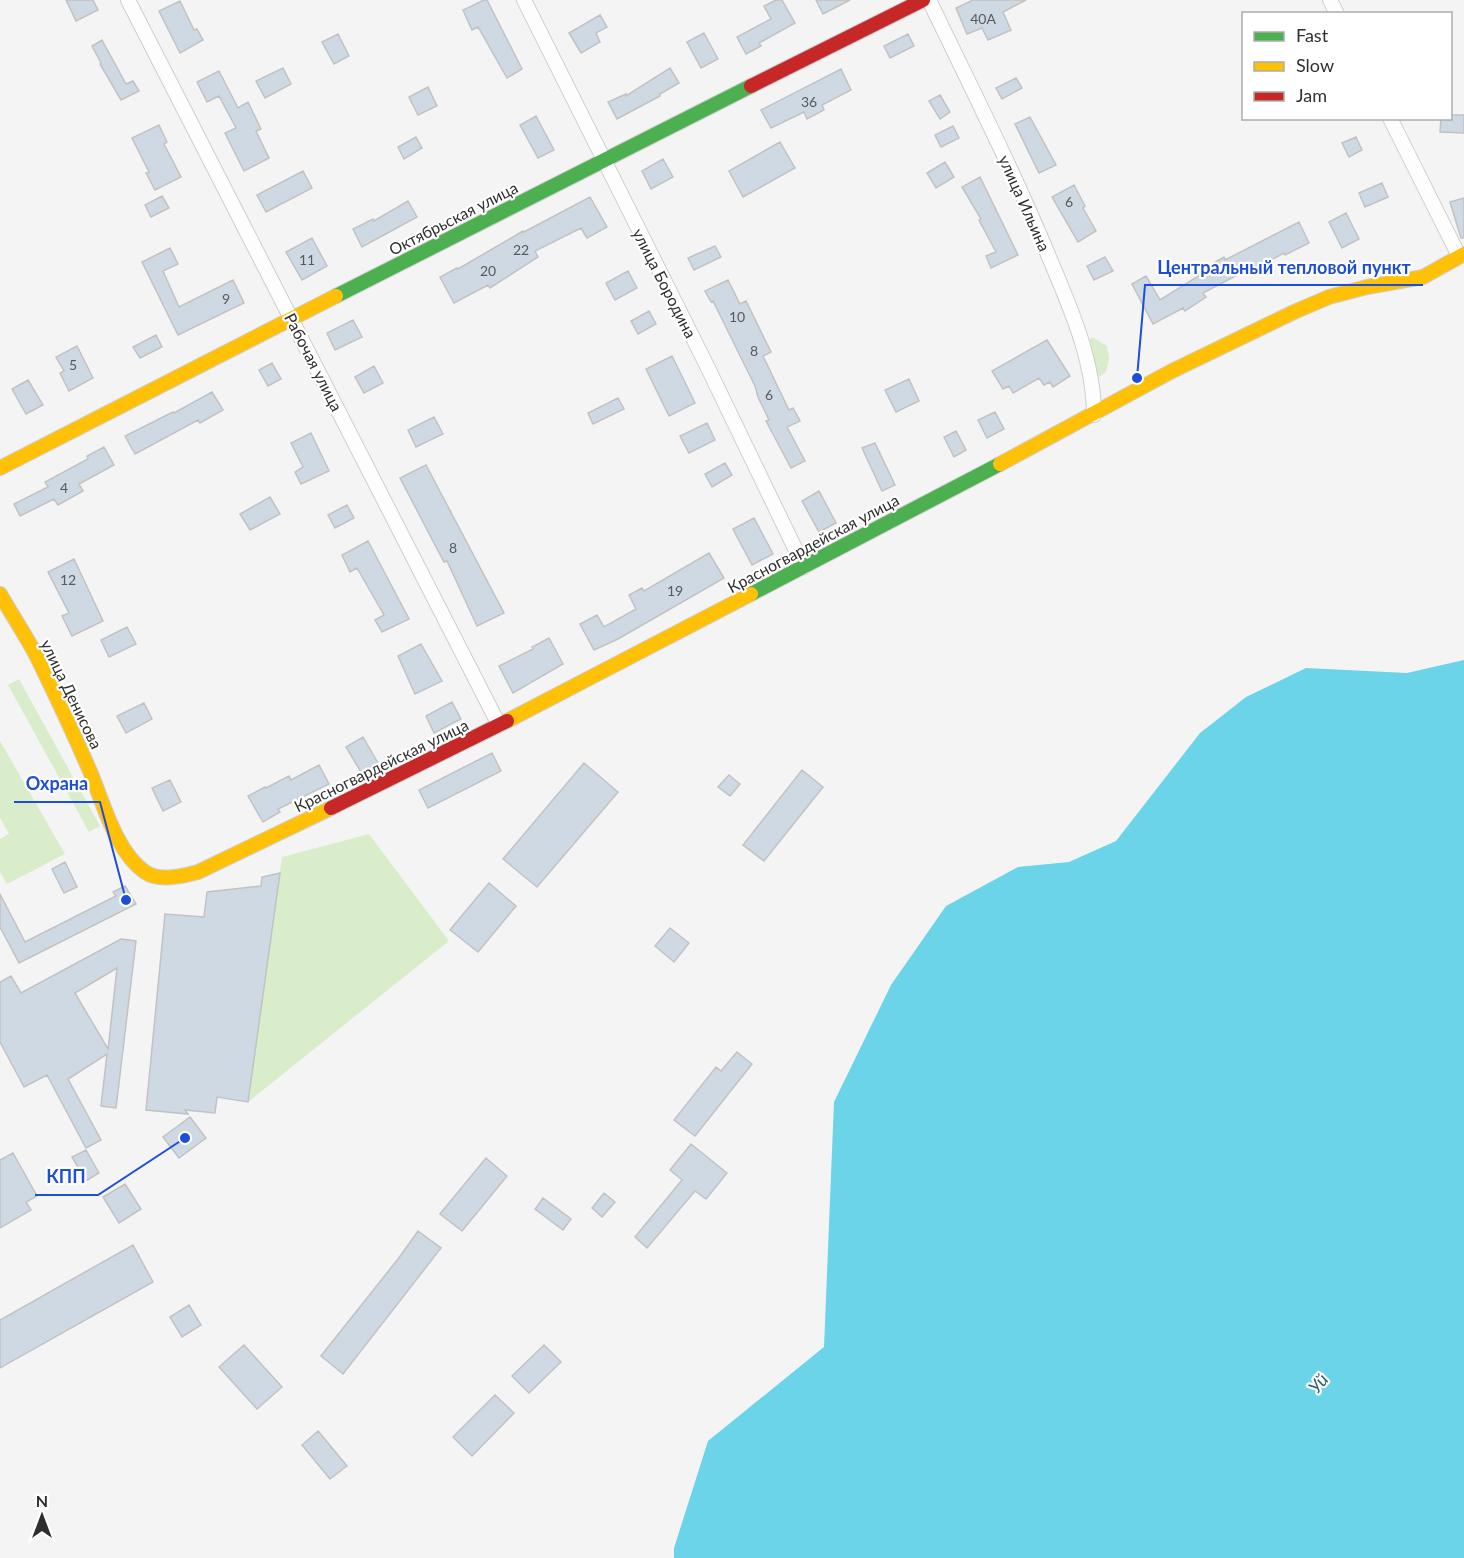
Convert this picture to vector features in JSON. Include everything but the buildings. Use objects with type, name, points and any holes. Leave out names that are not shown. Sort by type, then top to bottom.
[{"type":"street","name":"Рабочая улица","points":[[128,0],[499,725]]},
{"type":"street","name":"улица Бородина","points":[[524,0],[706,364],[804,567]]},
{"type":"street","name":"Октябрьская улица","points":[[0,468],[603,159],[923,0]]},
{"type":"street","name":"улица Ильина","points":[[929,0],[1024,197],[1076,323],[1094,392],[1094,414]]},
{"type":"street","points":[[1391,120],[1462,255]]},
{"type":"street","name":"Красногвардейская улица","points":[[180,877],[198,872],[247,850],[499,725],[804,567],[1172,371],[1329,297],[1367,287],[1423,277],[1462,255]]},
{"type":"street","name":"улица Денисова","points":[[0,594],[36,656],[88,767],[121,846],[132,861],[147,874],[180,877]]},
{"type":"green space","points":[[1092,337],[1107,346],[1109,358],[1106,372],[1096,379],[1087,342]]},
{"type":"green space","points":[[19,679],[100,826],[89,832],[8,685]]},
{"type":"green space","points":[[0,741],[65,854],[7,884],[0,872],[0,839],[9,834],[0,818]]},
{"type":"green space","points":[[369,834],[449,941],[248,1102],[282,857]]},
{"type":"water","name":"Уй","points":[[1464,660],[1464,1558],[674,1558],[674,1548],[708,1441],[824,1347],[834,1102],[891,985],[946,906],[1018,867],[1069,862],[1116,841],[1200,733],[1246,697],[1306,668],[1407,673]]},
{"type":"traffic: fast","points":[[336,296],[751,86]]},
{"type":"traffic: fast","points":[[751,594],[1000,464]]},
{"type":"traffic: slow","points":[[1000,464],[1172,371],[1294,312],[1329,297],[1367,287],[1423,277],[1464,254]]},
{"type":"traffic: slow","points":[[0,468],[336,296]]},
{"type":"traffic: slow","points":[[0,594],[44,671],[83,755],[118,839],[126,852],[145,872],[157,877],[198,872],[331,808]]},
{"type":"traffic: slow","points":[[507,721],[751,594]]},
{"type":"traffic: jam","points":[[751,86],[923,0]]},
{"type":"traffic: jam","points":[[331,808],[507,721]]},
{"type":"place","name":"Центральный тепловой пункт","points":[[1137,378]]},
{"type":"place","name":"Охрана","points":[[126,900]]},
{"type":"place","name":"КПП","points":[[185,1138]]}]
